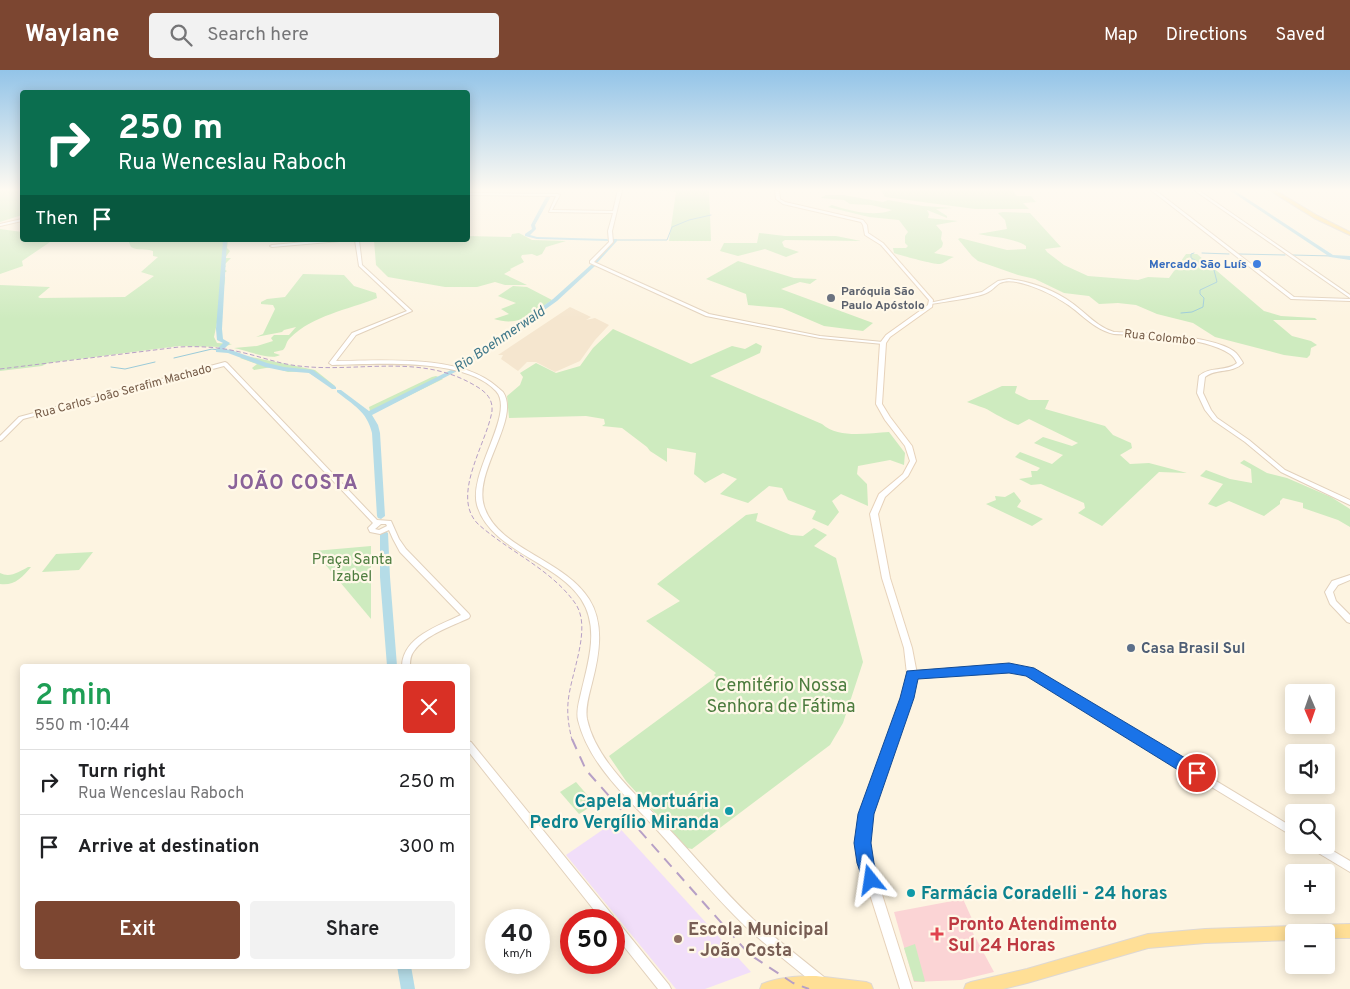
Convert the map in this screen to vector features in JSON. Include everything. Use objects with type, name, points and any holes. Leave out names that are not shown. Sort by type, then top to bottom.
[{"type":"main road","points":[[866,233],[882,244],[929,296],[931,303],[927,308],[888,336],[883,343],[879,404],[883,413],[909,447],[913,461],[906,475],[882,496],[875,509],[874,519],[891,598],[911,657],[912,674],[907,698],[866,814],[863,843],[866,863],[906,989]]},
{"type":"main road","points":[[1335,931],[1350,931]]},
{"type":"main road","points":[[971,989],[1027,976],[1148,941],[1285,933]]},
{"type":"main road","points":[[768,989],[793,983],[822,983],[866,989]]},
{"type":"street","points":[[610,233],[611,242],[591,262],[708,315],[820,336],[883,343]]},
{"type":"street","points":[[1208,233],[1293,298],[1350,298]]},
{"type":"street","points":[[1257,233],[1350,298]]},
{"type":"street","points":[[277,242],[272,246],[319,242]]},
{"type":"street","points":[[278,246],[283,242]]},
{"type":"street","points":[[356,242],[360,265],[410,310],[409,313],[354,334],[332,363],[412,363],[458,370],[491,384],[502,394],[504,402],[502,423],[480,481],[478,496],[483,512],[505,538],[555,570],[576,587],[585,598],[596,625],[596,642],[581,708],[583,720],[593,748],[619,782],[747,920],[822,983]]},
{"type":"street","name":"Rua Colombo","points":[[931,303],[986,292],[1002,282],[1017,282],[1066,301],[1098,327],[1108,331],[1186,338],[1223,348],[1237,357],[1240,363],[1235,368],[1211,371],[1202,376],[1200,393],[1212,415],[1254,446],[1276,466],[1350,502]]},
{"type":"street","name":"Rua Carlos João Serafim Machado","points":[[0,439],[20,418],[226,364],[376,523],[371,528],[374,532],[383,532],[390,527],[403,550],[466,616],[414,643],[408,653],[405,664]]},
{"type":"street","points":[[1350,577],[1335,583],[1329,592],[1333,602],[1350,620]]},
{"type":"street","points":[[912,674],[1009,668],[1029,672],[1285,828]]},
{"type":"street","points":[[470,748],[600,909]]},
{"type":"street","points":[[1329,854],[1350,867]]},
{"type":"street","points":[[625,940],[665,989]]},
{"type":"shaded area","points":[[570,307],[591,317],[586,320],[595,318],[609,325],[580,361],[555,372],[536,362],[527,362],[518,371],[501,359],[503,355],[498,355]]},
{"type":"shaded area","name":"Escola Municipal - João Costa","points":[[614,822],[751,972],[705,989],[676,989],[625,927],[625,909],[610,909],[566,855]]},
{"type":"shaded area","name":"Pronto Atendimento Sul 24 Horas","points":[[963,899],[972,919],[966,920],[994,972],[961,980],[914,982],[894,912]]},
{"type":"green space","points":[[0,233],[20,233],[20,242],[50,242],[22,261],[23,266],[0,274]]},
{"type":"green space","points":[[519,233],[532,240],[566,241],[546,247],[542,254],[537,256],[532,254],[522,255],[521,257],[524,262],[504,274],[527,285],[505,285],[495,282],[477,287],[445,287],[388,277],[376,265],[374,242],[470,242],[470,236],[511,237],[512,234]]},
{"type":"green space","points":[[670,233],[711,233],[711,241],[669,241]]},
{"type":"green space","points":[[759,233],[785,236],[836,236],[861,241],[785,240],[782,242],[784,247],[799,252],[786,257],[765,249],[738,256],[720,251],[724,243],[757,243]]},
{"type":"green space","points":[[907,233],[942,233],[942,247],[934,253],[954,257],[937,264],[894,253],[893,248],[906,248],[908,246],[905,243],[905,236]]},
{"type":"green space","points":[[1048,233],[1061,247],[1045,249],[1047,252],[1064,265],[1088,276],[1138,280],[1148,277],[1169,278],[1186,254],[1197,254],[1264,311],[1281,316],[1315,318],[1317,320],[1273,320],[1292,336],[1311,341],[1317,345],[1311,348],[1310,355],[1307,358],[1284,355],[1215,337],[1193,323],[1157,314],[1136,305],[1118,303],[1099,304],[1089,296],[1064,293],[1035,279],[978,261],[958,239],[1007,250],[1026,249],[1026,246],[1016,241],[978,234]]},
{"type":"green space","points":[[129,242],[228,242],[227,248],[230,251],[225,258],[231,258],[224,265],[226,266],[223,269],[227,271],[224,273],[224,291],[221,294],[222,299],[214,337],[217,343],[232,344],[223,347],[179,346],[0,371],[0,285],[50,287],[38,297],[40,298],[125,297],[154,276],[141,272],[158,257],[153,256],[153,251],[131,247]]},
{"type":"green space","points":[[738,261],[794,278],[817,279],[810,284],[800,282],[781,289],[873,323],[863,331],[824,326],[782,308],[748,305],[746,294],[706,279]]},
{"type":"green space","points":[[303,274],[344,275],[354,286],[376,293],[377,298],[320,318],[309,324],[287,341],[283,350],[274,352],[280,355],[276,357],[234,348],[257,346],[273,341],[271,338],[274,335],[289,335],[296,327],[256,337],[263,334],[275,309],[273,305],[261,304],[261,302],[267,299],[285,297]]},
{"type":"green space","points":[[513,286],[527,287],[552,300],[525,318],[511,321],[494,319],[509,314],[501,309],[516,303],[498,296]]},
{"type":"green space","points":[[613,329],[691,364],[732,346],[745,349],[756,343],[762,346],[760,353],[710,376],[837,432],[863,434],[889,432],[905,453],[904,465],[890,460],[858,466],[857,474],[867,484],[868,506],[841,494],[832,501],[839,512],[828,526],[812,519],[816,511],[788,500],[782,488],[769,486],[748,503],[720,494],[737,479],[723,473],[705,483],[694,474],[696,453],[667,448],[667,462],[622,428],[602,426],[605,424],[604,419],[586,416],[509,418],[507,396],[520,385],[523,377],[520,373],[536,363],[556,373],[580,366],[593,348]]},
{"type":"green space","points":[[246,356],[315,370],[335,386],[331,387],[306,371],[288,372],[272,367],[254,370],[252,368],[257,364],[240,358]]},
{"type":"green space","points":[[436,376],[443,379],[380,410],[370,411],[369,407]]},
{"type":"green space","points":[[1002,386],[1017,386],[1015,393],[1029,400],[1049,400],[1045,409],[1105,426],[1113,435],[1131,443],[1132,448],[1120,455],[1130,464],[1149,463],[1187,473],[1159,472],[1102,526],[1078,513],[1085,508],[1084,503],[1041,484],[1031,485],[1019,479],[1032,477],[1031,471],[1037,471],[1040,468],[1015,457],[1020,452],[1052,464],[1063,455],[1034,443],[1043,437],[1072,446],[1078,443],[1029,419],[1018,425],[985,408],[967,402]]},
{"type":"green space","points":[[1244,460],[1267,473],[1287,478],[1331,497],[1350,509],[1350,527],[1338,520],[1303,508],[1303,503],[1283,498],[1280,504],[1264,516],[1229,501],[1216,507],[1208,504],[1223,484],[1200,476],[1206,470],[1230,479],[1252,483],[1251,469],[1240,463]]},
{"type":"green space","points":[[1014,492],[1021,501],[1017,507],[1043,519],[1032,526],[986,504],[996,500],[995,496],[1005,497]]},
{"type":"green space","name":"Cemitério Nossa Senhora de Fátima","points":[[758,513],[756,521],[791,535],[803,536],[814,528],[827,535],[814,546],[836,558],[863,662],[843,723],[830,745],[692,849],[687,848],[626,781],[609,756],[716,677],[714,675],[716,673],[646,621],[680,601],[657,584],[746,515]]},
{"type":"green space","name":"Praça Santa Izabel","points":[[371,546],[371,619],[314,551]]},
{"type":"green space","points":[[93,552],[79,570],[42,572],[56,554]]},
{"type":"green space","points":[[31,567],[14,582],[0,584],[0,573],[11,575]]},
{"type":"green space","points":[[576,782],[595,804],[579,814],[560,792]]},
{"type":"green space","points":[[915,944],[924,982],[914,981],[904,948]]},
{"type":"waterway","name":"Rio Boehmerwald","points":[[529,233],[527,235],[537,238],[607,240]]},
{"type":"waterway","points":[[616,240],[667,240],[670,233]]},
{"type":"waterway","points":[[1297,233],[1332,256],[1350,258]]},
{"type":"waterway","name":"Rio Boehmerwald","points":[[595,262],[615,240]]},
{"type":"waterway","points":[[225,242],[219,329],[220,340],[227,343],[218,351],[229,351],[265,365],[284,369],[311,371],[334,388]]},
{"type":"waterway","points":[[1181,313],[1192,312],[1203,307],[1204,298],[1200,294],[1200,290],[1217,282],[1214,270],[1191,258],[1191,254],[1194,253]]},
{"type":"waterway","points":[[1202,253],[1229,254]]},
{"type":"waterway","points":[[1239,254],[1285,255]]},
{"type":"waterway","points":[[1292,255],[1332,256]]},
{"type":"waterway","name":"Rio Boehmerwald","points":[[369,414],[461,367],[555,300],[593,265]]},
{"type":"waterway","points":[[174,358],[212,349],[218,350]]},
{"type":"waterway","points":[[111,367],[125,369],[155,362]]},
{"type":"waterway","points":[[339,391],[362,408],[374,425],[381,516]]},
{"type":"waterway","points":[[384,533],[385,577],[392,664]]},
{"type":"waterway","points":[[405,969],[408,989]]},
{"type":"railway","points":[[0,369],[179,347],[202,347],[232,350],[284,364],[299,366],[321,368],[388,366],[432,370],[453,375],[478,387],[490,399],[492,411],[469,484],[468,499],[470,512],[478,524],[490,534],[554,580],[575,603],[580,613],[582,625],[581,638],[568,703],[568,722],[572,740]]},
{"type":"railway","points":[[572,739],[586,770],[749,954],[793,983],[809,989]]},
{"type":"place","name":"Mercado São Luís","points":[[1257,264]]},
{"type":"place","name":"Paróquia São Paulo Apóstolo","points":[[831,298]]},
{"type":"place","name":"Casa Brasil Sul","points":[[1131,648]]},
{"type":"place","name":"Capela Mortuária Pedro Vergílio Miranda","points":[[729,811]]},
{"type":"place","name":"Farmácia Coradelli - 24 horas","points":[[911,893]]},
{"type":"place","name":"Pronto Atendimento Sul 24 Horas","points":[[937,934]]},
{"type":"place","name":"Escola Municipal - João Costa","points":[[678,939]]},
{"type":"district","name":"JOÃO COSTA","points":[[293,482]]},
{"type":"route","points":[[871,880],[863,843],[866,814],[907,698],[912,674],[1009,668],[1017,668],[1029,672],[1044,679],[1197,773]]}]
